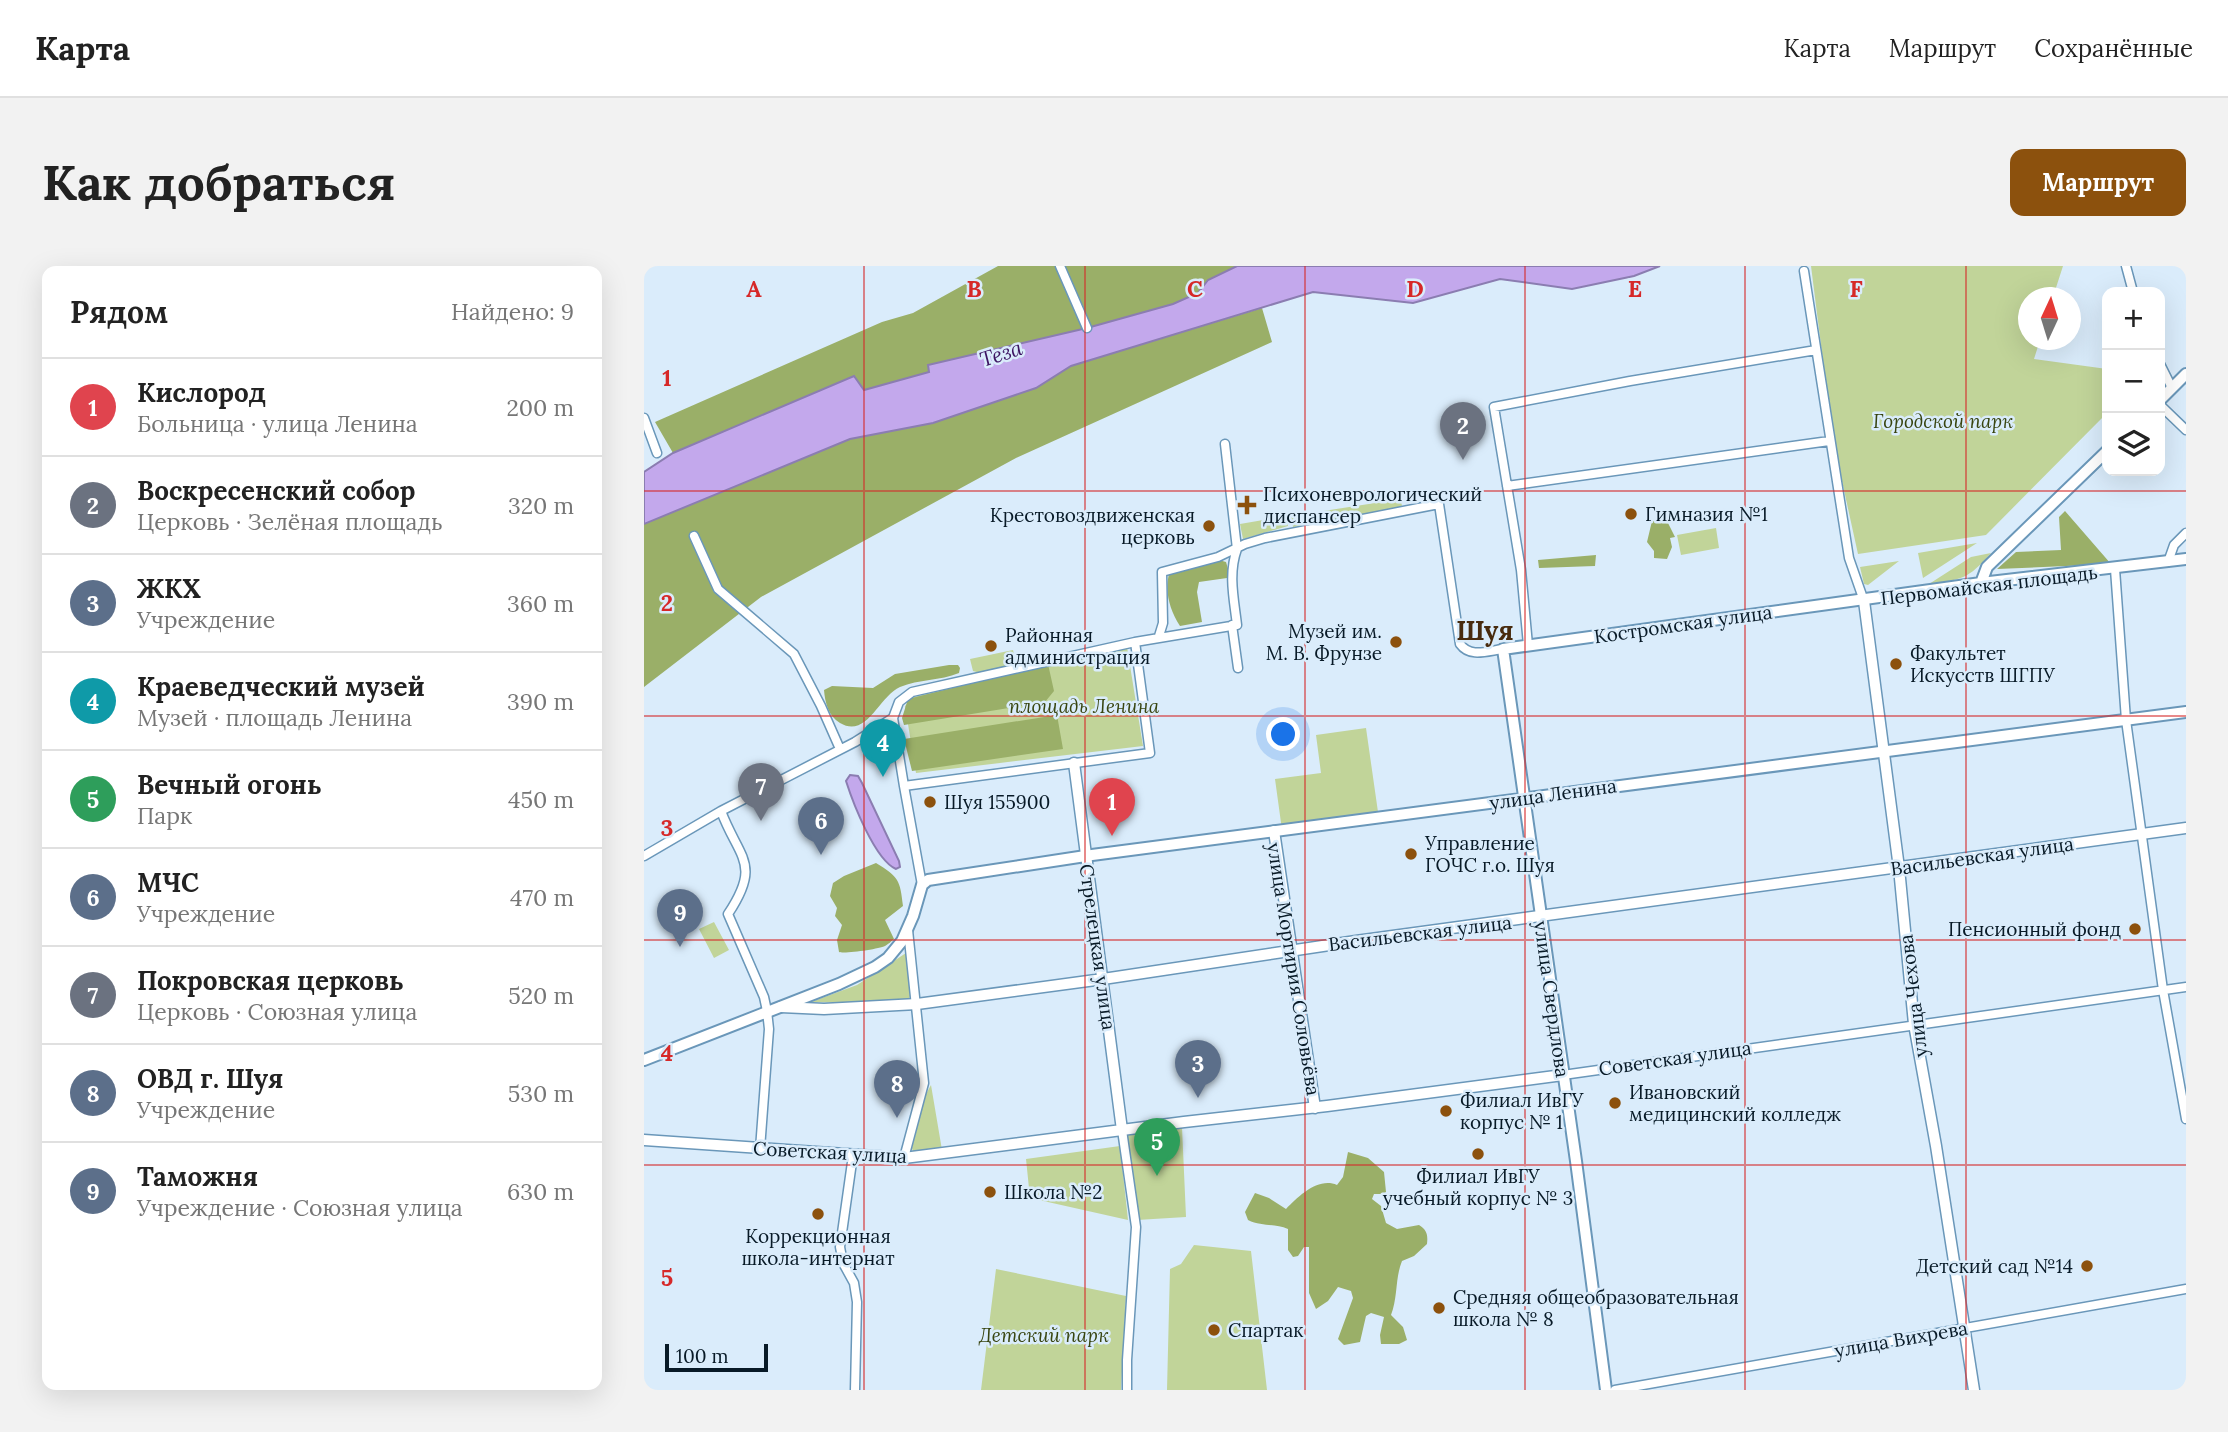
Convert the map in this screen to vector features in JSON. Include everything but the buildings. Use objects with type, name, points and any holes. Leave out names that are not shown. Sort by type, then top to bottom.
[{"type":"main road","points":[[2165,396],[2186,374]]},
{"type":"main road","points":[[1981,583],[1987,567],[2102,456]]},
{"type":"main road","name":"Первомайская площадь","points":[[1864,601],[1981,583],[2186,559]]},
{"type":"main road","name":"Костромская улица","points":[[1503,649],[1864,601]]},
{"type":"main road","name":"улица Свердлова","points":[[1503,649],[1606,1390]]},
{"type":"main road","name":"улица Ленина","points":[[922,885],[928,880],[1086,856],[2186,712]]},
{"type":"main road","points":[[644,1060],[875,968],[896,949],[908,930],[922,885]]},
{"type":"street","points":[[1060,266],[1087,328]]},
{"type":"street","points":[[2126,266],[2132,287]]},
{"type":"street","points":[[1804,271],[1849,558],[1864,601]]},
{"type":"street","points":[[1528,645],[1521,570],[1494,407],[1630,381],[1816,351]]},
{"type":"street","points":[[2165,374],[2172,388]]},
{"type":"street","points":[[2165,407],[2186,430]]},
{"type":"street","points":[[644,418],[657,453]]},
{"type":"street","points":[[1507,486],[1829,441]]},
{"type":"street","points":[[1225,444],[1237,549],[1231,576],[1238,668]]},
{"type":"street","points":[[1159,636],[1163,623],[1161,572],[1218,557],[1265,538],[1438,504],[1460,643],[1465,649],[1475,653],[1503,649]]},
{"type":"street","points":[[2168,562],[2174,545],[2186,533]]},
{"type":"street","points":[[694,536],[718,589],[794,654],[841,749]]},
{"type":"street","points":[[2115,569],[2126,720],[2163,990],[2186,1119]]},
{"type":"street","name":"улица Чехова","points":[[1864,601],[1899,868],[1914,1024],[1974,1390]]},
{"type":"street","points":[[922,885],[893,718],[899,702],[912,692],[1159,636],[1234,625]]},
{"type":"street","points":[[904,786],[1150,753],[1135,642]]},
{"type":"street","points":[[644,856],[720,811],[841,749],[893,718]]},
{"type":"street","name":"Стрелецкая улица","points":[[1074,764],[1122,1130]]},
{"type":"street","points":[[720,811],[746,865],[742,890],[728,914],[764,997],[767,1011],[769,1029],[760,1149]]},
{"type":"street","name":"Васильевская улица","points":[[779,1007],[824,1009],[917,1004],[1291,950],[2186,828]]},
{"type":"street","name":"улица Мортирия Соловьёва","points":[[1274,831],[1315,1108]]},
{"type":"street","points":[[904,1158],[924,1083],[908,930]]},
{"type":"street","name":"Советская улица","points":[[644,1140],[904,1158],[1563,1075],[2186,987]]},
{"type":"street","points":[[1122,1130],[1136,1227],[1127,1390]]},
{"type":"street","points":[[853,1155],[840,1247],[843,1263],[854,1283],[857,1302],[855,1390]]},
{"type":"street","name":"улица Вихрева","points":[[1615,1390],[2186,1289]]},
{"type":"green space","points":[[998,266],[1237,266],[1208,280],[1198,293],[1173,304],[1087,328],[928,366],[930,372],[864,390],[854,376],[673,453],[655,422],[882,322],[913,313]]},
{"type":"green space","name":"Городской парк","points":[[1811,266],[2063,266],[2056,287],[2018,287],[2018,350],[2037,350],[2034,359],[2102,368],[2102,418],[1986,535],[1858,554],[1833,440]]},
{"type":"green space","points":[[1262,308],[1272,342],[1016,458],[761,597],[644,687],[644,524],[850,439],[933,423],[1036,388],[1071,366]]},
{"type":"green space","points":[[1401,499],[1402,507],[1293,527],[1291,516]]},
{"type":"green space","points":[[2065,511],[2111,564],[1997,569],[2016,552],[2061,550],[2059,517]]},
{"type":"green space","points":[[1286,516],[1288,526],[1243,539],[1240,524]]},
{"type":"green space","points":[[1652,521],[1667,521],[1675,537],[1670,538],[1672,547],[1667,559],[1654,558],[1654,551],[1647,542]]},
{"type":"green space","points":[[1716,528],[1719,548],[1681,555],[1677,535]]},
{"type":"green space","points":[[1977,543],[1923,578],[1918,553]]},
{"type":"green space","points":[[1991,553],[1964,577],[1929,584],[1971,557]]},
{"type":"green space","points":[[1596,555],[1595,566],[1539,568],[1538,560]]},
{"type":"green space","points":[[1219,560],[1226,562],[1229,572],[1227,578],[1199,582],[1197,592],[1202,622],[1180,626],[1169,599],[1167,585],[1170,570]]},
{"type":"green space","points":[[1899,561],[1868,585],[1864,584],[1860,567]]},
{"type":"green space","name":"площадь Ленина","points":[[1127,647],[1143,746],[916,773],[905,706],[914,697]]},
{"type":"green space","points":[[1013,650],[1016,663],[1012,667],[980,673],[973,671],[970,659]]},
{"type":"green space","points":[[1048,664],[1054,691],[1045,702],[904,725],[902,718],[908,699]]},
{"type":"green space","points":[[958,665],[959,673],[900,687],[858,725],[840,723],[830,713],[826,704],[824,690],[832,686],[873,688],[895,674]]},
{"type":"green space","points":[[1057,715],[1063,749],[912,771],[904,739]]},
{"type":"green space","points":[[1366,728],[1379,819],[1282,830],[1275,779],[1321,773],[1316,735]]},
{"type":"green space","points":[[876,863],[894,876],[901,890],[903,906],[885,920],[894,939],[885,946],[839,952],[837,940],[842,925],[835,916],[837,908],[830,896],[833,883]]},
{"type":"green space","points":[[714,922],[729,950],[714,958],[699,929]]},
{"type":"green space","points":[[906,953],[909,999],[894,1004],[811,1002],[857,985]]},
{"type":"green space","points":[[931,1085],[942,1150],[913,1152],[926,1094]]},
{"type":"green space","points":[[1182,1127],[1186,1217],[1137,1220],[1124,1134]]},
{"type":"green space","points":[[1120,1146],[1128,1220],[1030,1198],[1026,1159]]},
{"type":"green space","points":[[1348,1152],[1368,1158],[1384,1172],[1386,1192],[1374,1194],[1372,1199],[1381,1206],[1386,1223],[1397,1229],[1419,1225],[1427,1235],[1427,1244],[1414,1256],[1402,1261],[1400,1267],[1391,1315],[1403,1327],[1407,1340],[1399,1344],[1381,1344],[1384,1317],[1371,1313],[1366,1316],[1360,1342],[1344,1345],[1338,1339],[1353,1298],[1351,1291],[1338,1287],[1328,1301],[1316,1309],[1309,1293],[1309,1247],[1304,1247],[1298,1256],[1293,1257],[1288,1250],[1288,1229],[1253,1222],[1248,1220],[1245,1212],[1255,1193],[1286,1209],[1316,1186],[1330,1183],[1337,1185],[1343,1177]]},
{"type":"green space","name":"Спартак","points":[[1194,1245],[1251,1251],[1267,1390],[1167,1390],[1170,1269],[1181,1264]]},
{"type":"green space","name":"Детский парк","points":[[996,1269],[1126,1296],[1121,1390],[981,1390]]},
{"type":"water","name":"Теза","points":[[1237,266],[1660,266],[1634,276],[1572,289],[1500,279],[1413,303],[1313,292],[1071,366],[1036,388],[933,423],[850,439],[644,524],[644,472],[673,453],[854,376],[864,390],[929,372],[928,365],[1087,328],[1173,304],[1198,293],[1208,280]]},
{"type":"water","points":[[850,775],[858,776],[862,783],[900,867],[896,869],[888,864],[873,843],[846,781]]},
{"type":"place","name":"Воскресенский собор","points":[[1463,460]]},
{"type":"place","name":"Психоневрологический диспансер","points":[[1247,505]]},
{"type":"place","name":"Гимназия №1","points":[[1631,514]]},
{"type":"place","name":"Крестовоздвиженская церковь","points":[[1209,526]]},
{"type":"place","name":"Музей им. М. В. Фрунзе","points":[[1396,642]]},
{"type":"place","name":"Районная администрация","points":[[991,646]]},
{"type":"place","name":"Факультет Искусств ШГПУ","points":[[1896,664]]},
{"type":"place","name":"Краеведческий музей","points":[[883,777]]},
{"type":"place","name":"Шуя 155900","points":[[930,802]]},
{"type":"place","name":"Покровская церковь","points":[[761,821]]},
{"type":"place","name":"Кислород","points":[[1112,836]]},
{"type":"place","name":"Управление ГОЧС г.о. Шуя","points":[[1411,854]]},
{"type":"place","name":"МЧС","points":[[821,855]]},
{"type":"place","name":"Пенсионный фонд","points":[[2135,929]]},
{"type":"place","name":"Таможня","points":[[680,947]]},
{"type":"place","name":"ЖКХ","points":[[1198,1098]]},
{"type":"place","name":"Ивановский медицинский колледж","points":[[1615,1103]]},
{"type":"place","name":"Филиал ИвГУ корпус № 1","points":[[1446,1111]]},
{"type":"place","name":"ОВД г. Шуя","points":[[897,1118]]},
{"type":"place","name":"Филиал ИвГУ учебный корпус № 3","points":[[1478,1154]]},
{"type":"place","name":"Вечный огонь","points":[[1157,1176]]},
{"type":"place","name":"Школа №2","points":[[990,1192]]},
{"type":"place","name":"Коррекционная школа-интернат","points":[[818,1214]]},
{"type":"place","name":"Детский сад №14","points":[[2087,1266]]},
{"type":"place","name":"Средняя общеобразовательная школа № 8","points":[[1439,1308]]},
{"type":"place","name":"Спартак","points":[[1214,1330]]},
{"type":"district","name":"Шуя","points":[[1485,631]]}]
